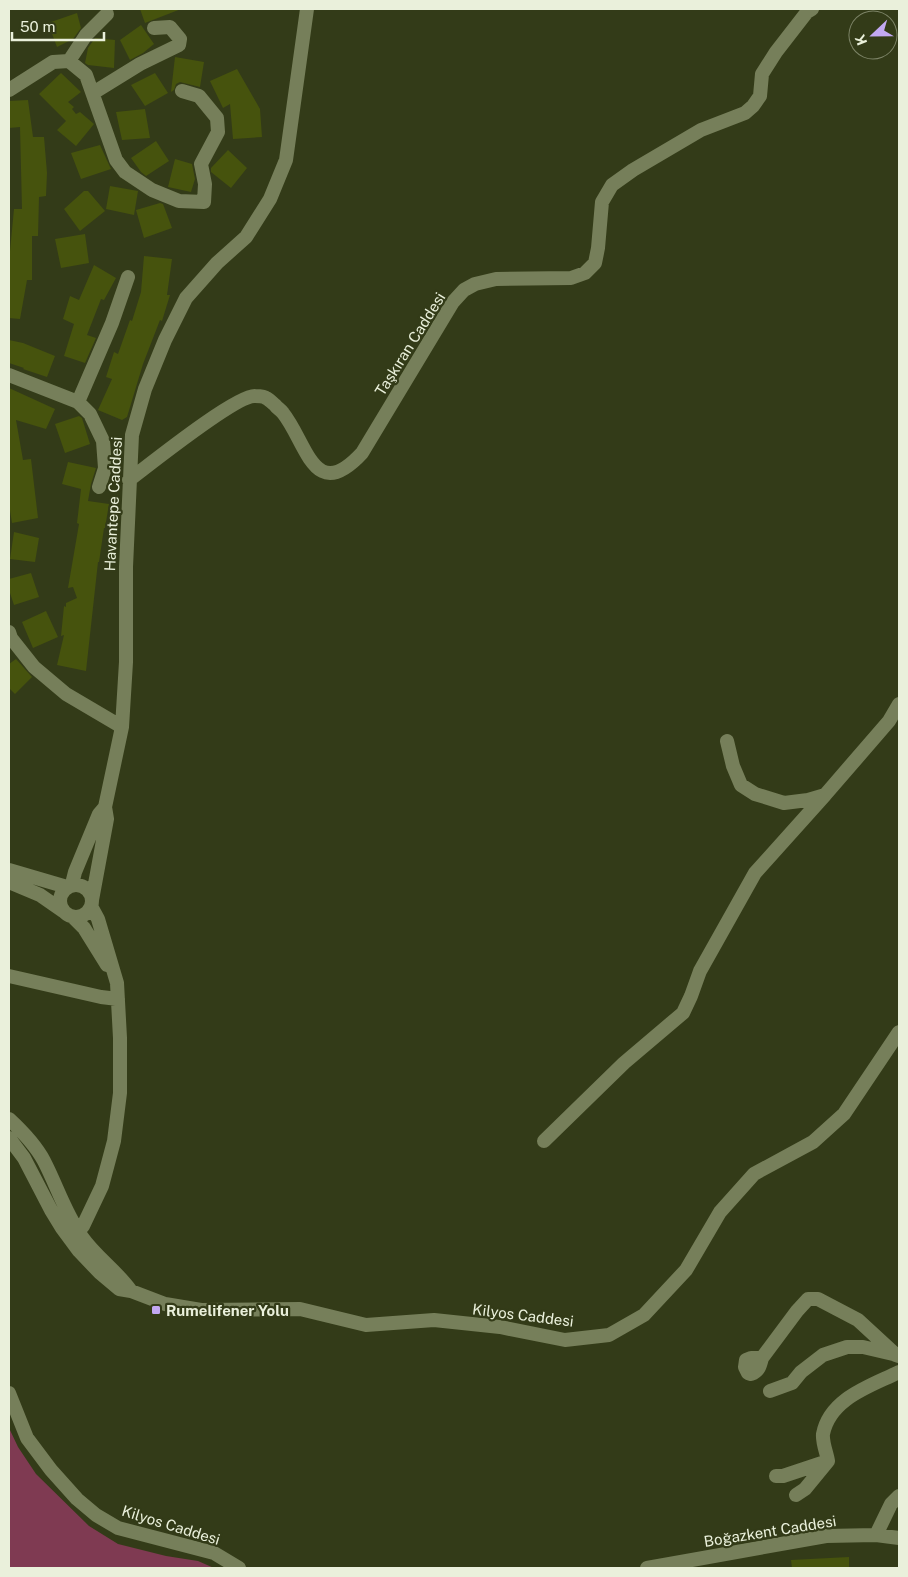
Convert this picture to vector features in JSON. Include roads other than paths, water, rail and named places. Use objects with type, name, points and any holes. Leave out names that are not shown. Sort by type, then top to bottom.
[{"type":"street","name":"Havantepe Caddesi","points":[[92,903],[108,819],[106,807],[122,727],[126,662],[126,567],[132,435],[145,389],[165,340],[186,298],[217,263],[246,236],[270,199],[286,160],[307,9]]},
{"type":"street","name":"Taşkıran Caddesi","points":[[129,480],[212,418],[235,403],[252,396],[266,398],[283,413],[312,463],[321,471],[331,473],[351,465],[362,453],[453,302],[464,290],[475,284],[496,279],[571,278],[586,273],[595,263],[602,202],[612,185],[633,170],[701,130],[745,113],[753,106],[760,96],[762,74],[807,12],[812,9]]},
{"type":"street","points":[[69,61],[86,35],[107,14]]},
{"type":"street","points":[[93,93],[140,64],[179,45],[180,38],[170,26],[154,28]]},
{"type":"street","points":[[9,90],[52,62],[69,61],[86,75],[116,160],[125,172],[152,190],[179,201],[204,202],[205,184],[201,164],[218,132],[217,118],[199,96],[182,91]]},
{"type":"street","points":[[78,402],[112,323],[128,277]]},
{"type":"street","points":[[9,375],[78,402],[90,414],[103,441],[105,468],[99,487]]},
{"type":"street","points":[[9,632],[10,638],[34,667],[66,694],[122,727]]},
{"type":"street","points":[[544,1141],[624,1063],[683,1013],[692,996],[700,971],[755,873],[826,795],[889,721],[899,704]]},
{"type":"street","points":[[727,741],[733,766],[741,785],[755,794],[784,803],[808,800],[826,795]]},
{"type":"street","name":"Havantepe Caddesi","points":[[69,885],[99,814],[106,807]]},
{"type":"street","points":[[9,870],[69,885],[83,886],[91,894],[92,903],[112,961],[117,983],[120,1093],[114,1141],[102,1186],[83,1226],[74,1235]]},
{"type":"street","points":[[9,882],[40,895],[68,914],[84,928],[106,964],[113,971]]},
{"type":"street","points":[[68,914],[59,901],[62,890],[69,885]]},
{"type":"street","points":[[68,914],[84,915],[92,903]]},
{"type":"street","points":[[9,976],[118,999]]},
{"type":"street","name":"Kilyos Caddesi","points":[[9,1138],[24,1158],[51,1210],[74,1235],[82,1238],[123,1280],[131,1291],[165,1304],[201,1310],[300,1309],[366,1325],[434,1320],[500,1327],[565,1340],[609,1335],[644,1315],[686,1270],[720,1212],[754,1174],[812,1142],[844,1114],[899,1032]]},
{"type":"street","name":"Kilyos Caddesi","points":[[9,1120],[26,1134],[43,1159],[74,1235]]},
{"type":"street","points":[[762,1358],[808,1298],[818,1299],[858,1320],[898,1355]]},
{"type":"street","points":[[770,1391],[792,1383],[801,1372],[823,1355],[847,1347],[864,1347],[898,1355]]},
{"type":"street","points":[[828,1462],[823,1436],[830,1415],[850,1396],[899,1372]]},
{"type":"street","name":"Kilyos Caddesi","points":[[9,1393],[27,1438],[51,1470],[77,1499],[96,1515],[118,1528],[214,1552],[239,1568]]},
{"type":"street","points":[[776,1476],[783,1476],[828,1462]]},
{"type":"street","points":[[796,1495],[805,1488],[828,1462]]},
{"type":"street","points":[[876,1535],[896,1502]]},
{"type":"street","name":"Boğazkent Caddesi","points":[[647,1568],[826,1536],[876,1535],[899,1538]]},
{"type":"place","name":"Rumelifener Yolu","points":[[156,1310]]}]
